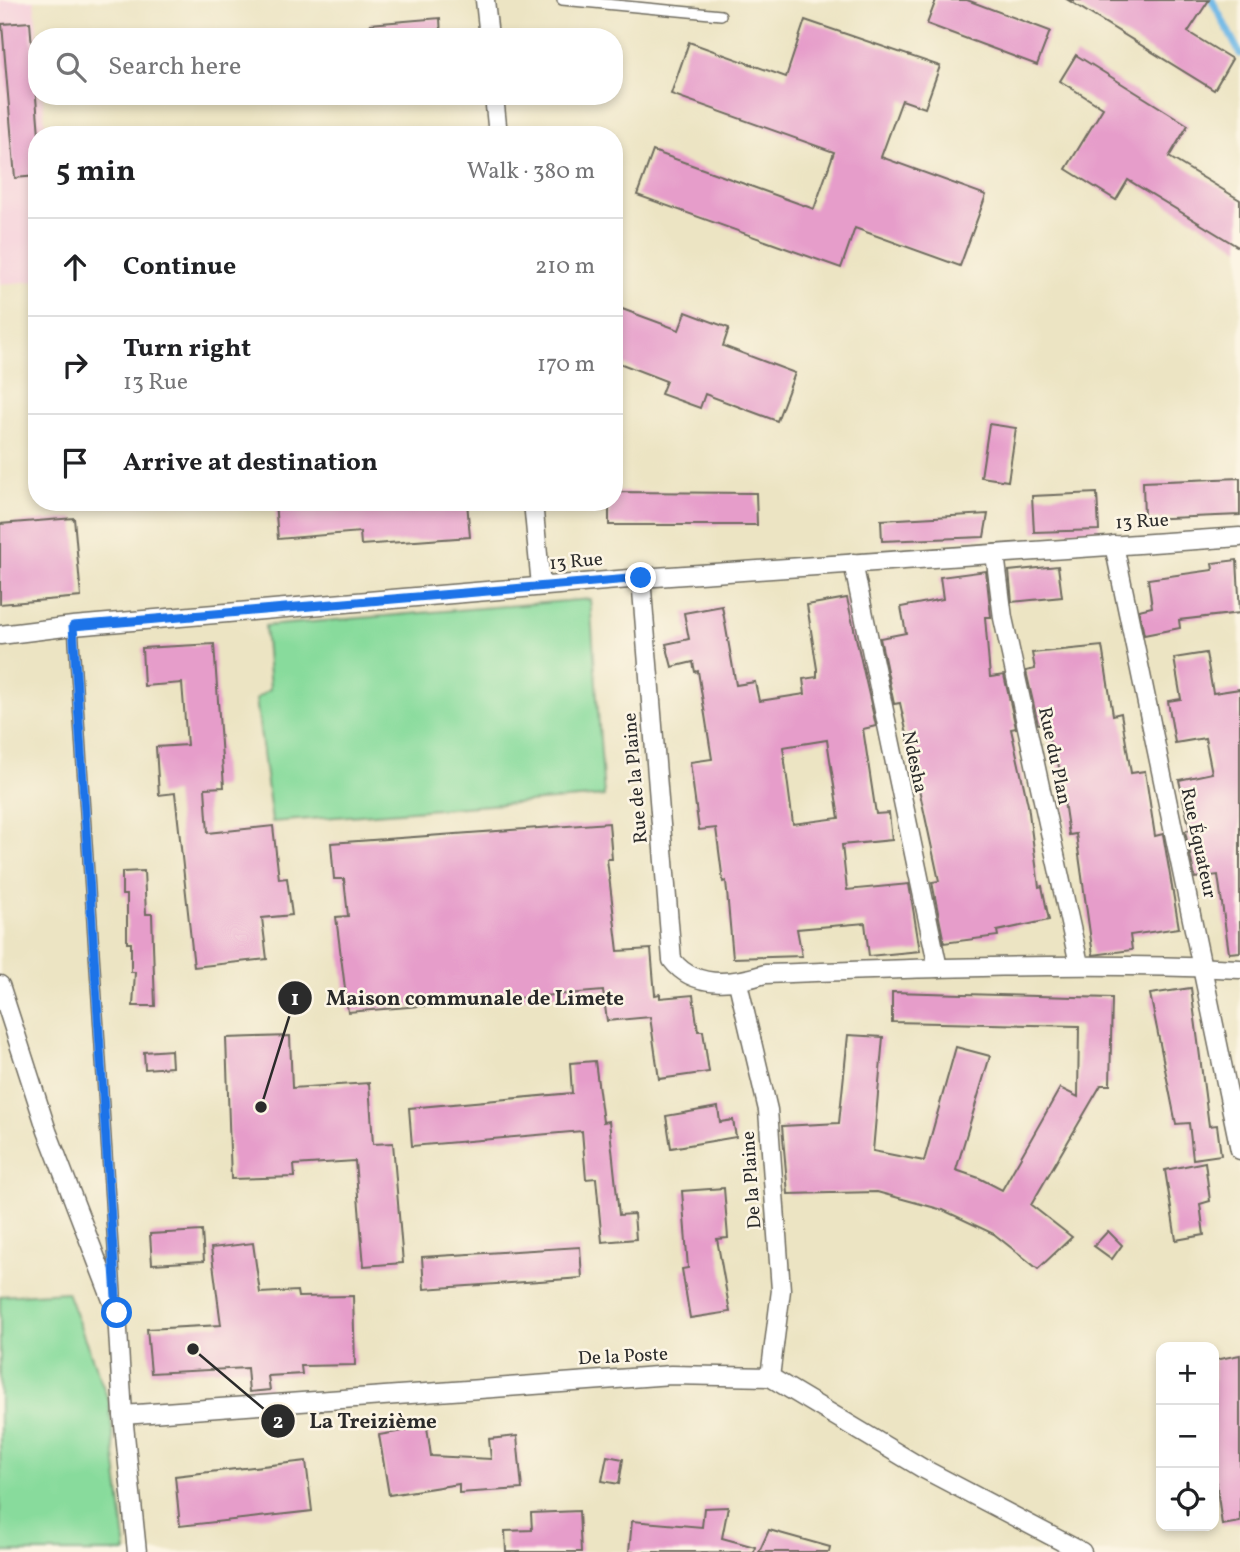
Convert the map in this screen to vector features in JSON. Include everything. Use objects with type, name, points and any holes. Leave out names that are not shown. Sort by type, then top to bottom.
[{"type":"street","points":[[485,0],[488,28]]},
{"type":"street","points":[[495,105],[497,126]]},
{"type":"street","points":[[534,511],[541,586]]},
{"type":"street","name":"13 Rue","points":[[0,635],[73,626],[641,578],[1240,537]]},
{"type":"street","name":"Rue Équateur","points":[[1114,545],[1240,1150]]},
{"type":"street","name":"Rue du Plan","points":[[995,554],[1003,618],[1079,964]]},
{"type":"street","name":"Ndesha","points":[[853,563],[938,968]]},
{"type":"street","name":"Rue de la Plaine","points":[[641,578],[672,960],[681,971],[697,979],[738,983]]},
{"type":"street","points":[[738,983],[765,974],[1079,964],[1240,969]]},
{"type":"street","name":"De la Plaine","points":[[738,983],[768,1110],[780,1290],[770,1377]]},
{"type":"street","points":[[0,985],[47,1131],[117,1313],[122,1415],[137,1552]]},
{"type":"street","name":"De la Poste","points":[[122,1415],[671,1375],[770,1377],[922,1468],[1082,1552]]},
{"type":"lane","points":[[562,0],[720,15]]},
{"type":"lane","points":[[73,626],[117,1313]]},
{"type":"shaded area","points":[[0,0],[34,0],[37,28],[28,28],[28,105],[44,105],[45,126],[28,126],[28,282],[0,284]]},
{"type":"green space","points":[[590,599],[604,796],[272,822],[256,699],[270,689],[265,626]]},
{"type":"green space","points":[[67,1292],[109,1402],[126,1552],[0,1552],[0,1296]]},
{"type":"building","points":[[936,0],[967,0],[1050,31],[1037,65],[927,24]]},
{"type":"building","points":[[1068,0],[1209,0],[1188,32],[1232,59],[1214,90]]},
{"type":"building","points":[[440,18],[441,28],[370,28],[370,24]]},
{"type":"building","points":[[805,20],[940,66],[925,108],[902,100],[881,157],[986,195],[960,266],[855,228],[841,268],[637,195],[653,151],[814,209],[834,152],[671,94],[689,42],[786,77]]},
{"type":"building","points":[[30,22],[28,105],[37,105],[38,126],[28,126],[28,177],[15,178],[2,24]]},
{"type":"building","points":[[1076,55],[1188,125],[1169,157],[1240,200],[1240,248],[1128,180],[1116,200],[1066,169],[1103,108],[1060,81]]},
{"type":"building","points":[[623,309],[679,330],[686,312],[729,328],[723,346],[795,373],[777,421],[705,394],[700,408],[661,394],[666,381],[623,364]]},
{"type":"building","points":[[989,424],[1016,428],[1008,481],[981,477]]},
{"type":"building","points":[[1240,478],[1240,515],[1144,519],[1143,482]]},
{"type":"building","points":[[623,492],[756,493],[757,525],[609,525],[609,511],[623,511]]},
{"type":"building","points":[[1097,493],[1099,530],[1034,532],[1032,496]]},
{"type":"building","points":[[276,511],[468,511],[470,537],[361,545],[360,532],[278,539]]},
{"type":"building","points":[[988,514],[984,537],[882,541],[881,520]]},
{"type":"building","points":[[74,518],[81,597],[0,604],[0,524]]},
{"type":"building","points":[[1237,560],[1240,613],[1179,620],[1180,628],[1144,635],[1139,610],[1152,607],[1148,579],[1213,570],[1212,563]]},
{"type":"building","points":[[1058,566],[1062,597],[1012,602],[1009,571]]},
{"type":"building","points":[[986,571],[991,617],[985,617],[990,677],[1004,675],[1016,728],[1011,729],[1028,805],[1039,887],[1042,886],[1049,920],[997,931],[998,936],[944,943],[932,882],[939,881],[900,703],[894,704],[880,638],[906,633],[901,607],[943,599],[940,577]]},
{"type":"building","points":[[847,598],[876,726],[863,729],[876,814],[889,813],[892,840],[842,845],[847,890],[909,884],[920,951],[869,956],[865,923],[797,929],[802,956],[733,958],[726,881],[723,882],[716,828],[699,830],[690,762],[712,759],[698,671],[695,672],[693,662],[672,667],[666,644],[689,639],[684,613],[722,606],[736,685],[755,682],[759,701],[805,694],[803,679],[817,677],[807,605]],"holes":[[[827,740],[839,818],[793,824],[783,747]]]},
{"type":"building","points":[[214,644],[224,787],[205,788],[208,833],[273,826],[279,879],[287,878],[292,915],[262,918],[267,959],[194,967],[175,793],[159,795],[156,747],[187,745],[182,683],[144,686],[142,648]]},
{"type":"building","points":[[1102,646],[1113,715],[1121,713],[1131,773],[1145,771],[1155,836],[1163,834],[1179,928],[1130,935],[1132,950],[1093,955],[1076,834],[1069,835],[1058,761],[1053,761],[1046,723],[1038,724],[1026,671],[1035,669],[1032,653]]},
{"type":"building","points":[[1206,653],[1213,693],[1240,689],[1240,952],[1229,953],[1218,875],[1195,878],[1185,831],[1190,830],[1179,780],[1212,773],[1205,738],[1175,743],[1168,701],[1181,699],[1174,658]]},
{"type":"building","points":[[609,823],[612,859],[607,859],[618,951],[651,949],[655,995],[660,994],[660,998],[693,995],[698,1031],[703,1031],[709,1072],[659,1079],[650,1017],[607,1021],[603,991],[348,1012],[336,917],[348,916],[344,879],[334,879],[331,843]]},
{"type":"building","points":[[144,871],[146,914],[152,914],[155,1006],[133,1006],[135,972],[131,972],[131,943],[127,943],[127,895],[122,895],[122,872]]},
{"type":"building","points":[[1191,988],[1209,1126],[1217,1125],[1221,1155],[1193,1159],[1189,1123],[1176,1124],[1150,994]]},
{"type":"building","points":[[892,992],[1112,998],[1110,1085],[1101,1085],[1031,1205],[1072,1237],[1038,1269],[994,1234],[943,1210],[877,1192],[788,1194],[782,1126],[839,1123],[848,1035],[883,1037],[873,1151],[924,1161],[956,1047],[990,1056],[956,1170],[1002,1190],[1060,1088],[1078,1097],[1079,1026],[892,1022]]},
{"type":"building","points":[[290,1036],[292,1088],[369,1083],[373,1144],[393,1143],[403,1263],[364,1266],[355,1161],[294,1165],[295,1177],[231,1179],[226,1038]]},
{"type":"building","points":[[171,1050],[172,1067],[145,1069],[144,1052]]},
{"type":"building","points":[[595,1061],[603,1122],[609,1121],[619,1215],[634,1214],[636,1239],[602,1242],[596,1178],[586,1179],[582,1131],[412,1146],[409,1108],[572,1093],[570,1063]]},
{"type":"building","points":[[718,1107],[720,1122],[733,1120],[736,1137],[671,1148],[666,1116]]},
{"type":"building","points":[[1205,1162],[1210,1201],[1200,1204],[1204,1235],[1176,1240],[1165,1170]]},
{"type":"building","points":[[724,1188],[728,1238],[717,1239],[730,1312],[690,1318],[682,1269],[688,1268],[682,1191]]},
{"type":"building","points":[[202,1231],[204,1261],[152,1264],[150,1234]]},
{"type":"building","points":[[1108,1231],[1122,1245],[1112,1259],[1094,1246]]},
{"type":"building","points":[[253,1243],[260,1293],[297,1291],[298,1297],[353,1296],[355,1365],[301,1366],[302,1374],[268,1376],[270,1390],[249,1392],[247,1368],[151,1373],[147,1329],[221,1325],[211,1248]]},
{"type":"building","points":[[580,1247],[582,1278],[424,1289],[422,1257]]},
{"type":"building","points":[[1240,1355],[1240,1522],[1222,1525],[1219,1503],[1219,1359]]},
{"type":"building","points":[[427,1427],[431,1456],[491,1459],[489,1439],[517,1436],[522,1489],[459,1493],[459,1484],[389,1495],[379,1435]]},
{"type":"building","points":[[607,1456],[623,1459],[619,1484],[602,1481]]},
{"type":"building","points":[[306,1461],[312,1511],[180,1526],[175,1476]]},
{"type":"building","points":[[728,1507],[722,1538],[755,1547],[754,1552],[629,1552],[632,1521],[702,1527],[704,1508]]},
{"type":"building","points":[[579,1511],[581,1552],[506,1552],[505,1531],[532,1530],[531,1513]]},
{"type":"building","points":[[769,1530],[830,1547],[829,1552],[759,1552]]},
{"type":"waterway","points":[[1212,0],[1240,54]]},
{"type":"place","name":"Maison communale de Limete","points":[[261,1107]]},
{"type":"place","name":"La Treizième","points":[[193,1349]]},
{"type":"route","points":[[117,1313],[73,626],[641,578]]}]
